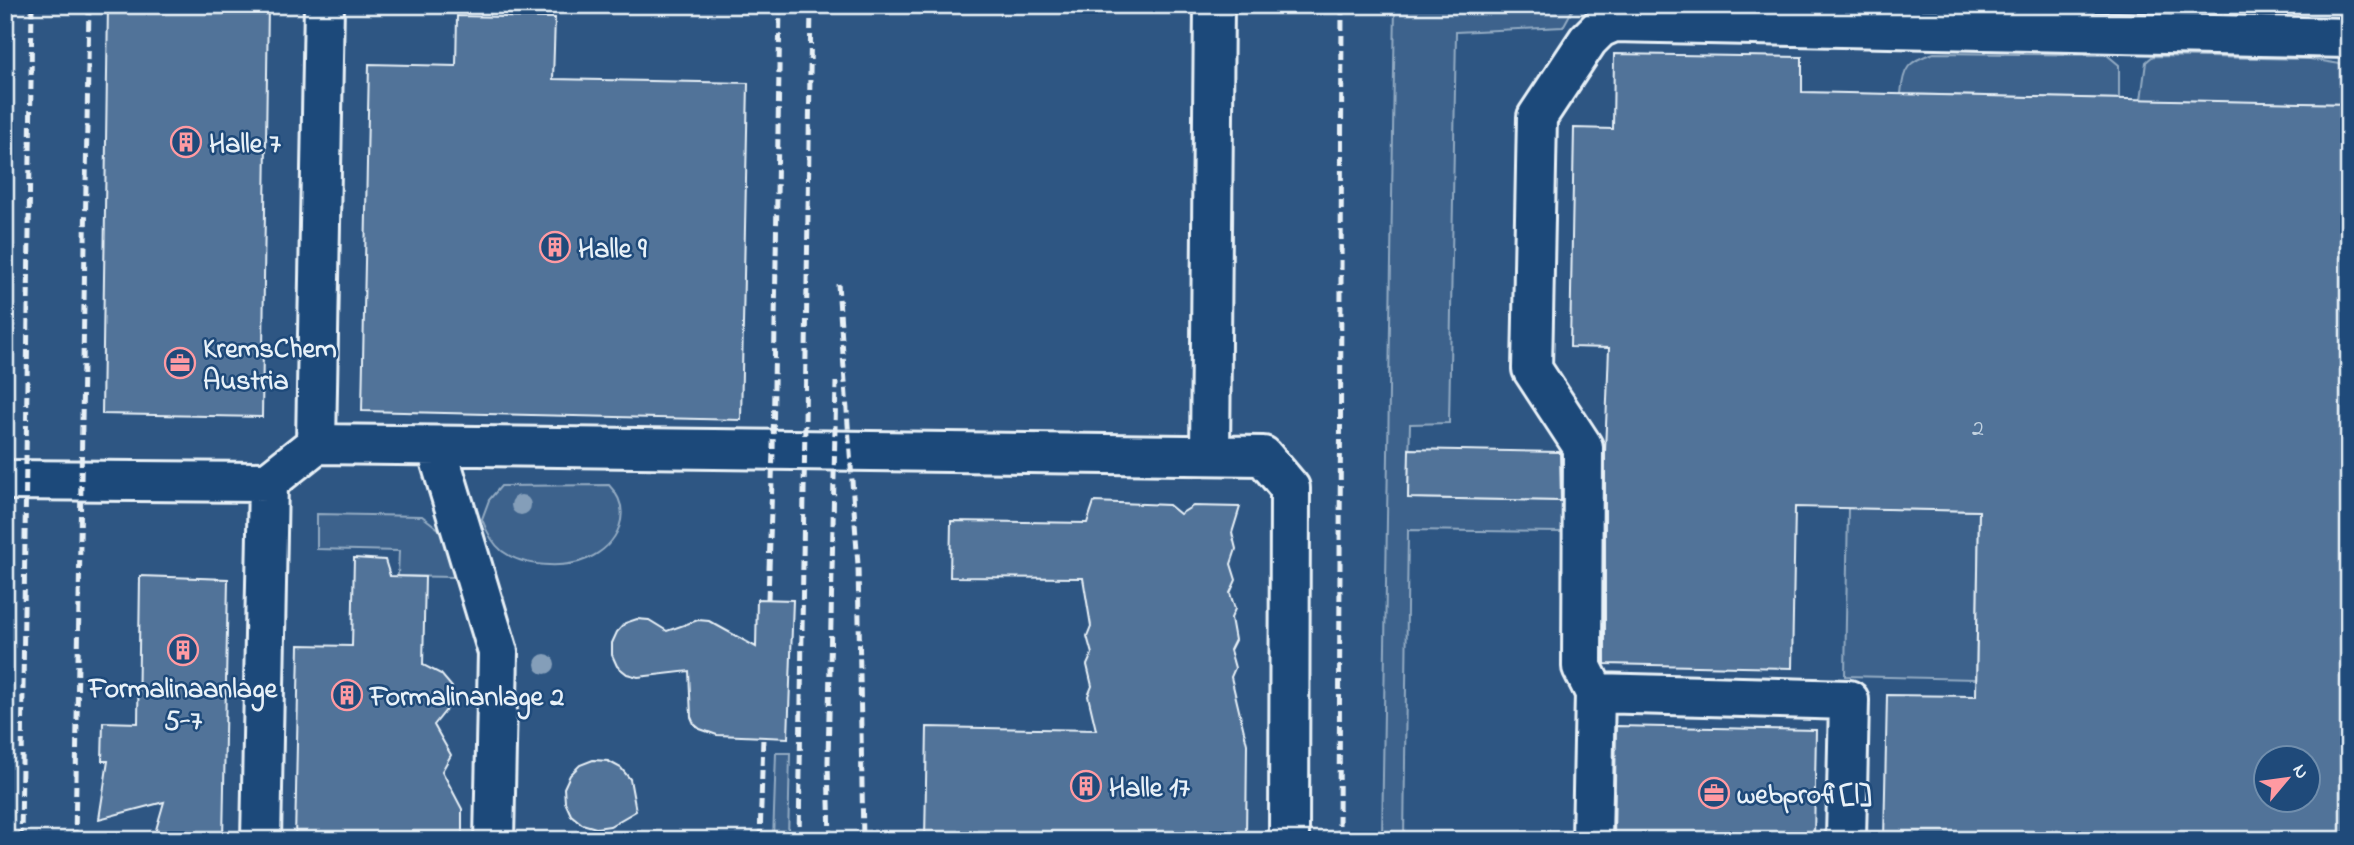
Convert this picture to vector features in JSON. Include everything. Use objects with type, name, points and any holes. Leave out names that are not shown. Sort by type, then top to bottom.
[{"type":"lane","points":[[316,444],[324,5]]},
{"type":"lane","points":[[1210,455],[1214,5]]},
{"type":"lane","points":[[1592,840],[1595,693],[1582,667],[1583,447],[1532,369],[1537,117],[1588,40],[1600,28],[1614,22],[2349,38]]},
{"type":"lane","points":[[5,480],[268,482],[316,444],[1263,456],[1290,488],[1289,840]]},
{"type":"lane","points":[[436,446],[498,652],[494,840]]},
{"type":"lane","points":[[261,840],[268,482]]},
{"type":"lane","points":[[1595,693],[1849,700],[1846,840]]},
{"type":"shaded area","points":[[5,5],[2349,5],[2349,840],[5,840]]},
{"type":"shaded area","points":[[1395,5],[1575,5],[1563,27],[1456,32],[1449,423],[1410,424],[1408,498],[1564,501],[1563,532],[1408,530],[1404,840],[1382,840]]},
{"type":"shaded area","points":[[1834,5],[2086,5],[2075,9]]},
{"type":"shaded area","points":[[1934,53],[2107,55],[2119,65],[2119,99],[1901,94],[1908,67],[1918,59]]},
{"type":"shaded area","points":[[2153,56],[2310,59],[2346,65],[2349,66],[2349,104],[2141,100],[2146,62]]},
{"type":"shaded area","points":[[609,485],[621,506],[615,536],[598,553],[578,562],[544,565],[511,556],[495,544],[482,519],[489,500],[501,486]]},
{"type":"shaded area","points":[[1848,508],[1979,511],[1976,679],[1845,676]]},
{"type":"shaded area","points":[[317,514],[422,516],[454,541],[453,577],[398,576],[399,551],[317,549]]},
{"type":"shaded area","points":[[776,753],[790,753],[788,840],[773,840]]},
{"type":"building","name":"Halle 7","points":[[108,5],[268,5],[262,417],[102,414]]},
{"type":"building","name":"Halle 9","points":[[457,16],[555,18],[553,79],[748,83],[741,420],[362,411],[369,64],[456,66]]},
{"type":"building","points":[[1614,54],[1802,57],[1802,92],[2349,104],[2349,840],[1884,840],[1887,695],[1976,696],[1979,511],[1795,507],[1792,668],[1605,664],[1605,452],[1609,348],[1570,347],[1574,128],[1613,129]]},
{"type":"building","points":[[1409,449],[1560,452],[1561,501],[1408,498]]},
{"type":"building","points":[[1094,502],[1169,505],[1180,514],[1193,506],[1240,507],[1232,533],[1236,549],[1231,564],[1236,580],[1230,593],[1235,609],[1231,618],[1235,640],[1230,650],[1235,668],[1231,677],[1247,744],[1246,840],[925,840],[927,727],[1096,730],[1088,696],[1092,686],[1087,665],[1092,654],[1087,636],[1091,626],[1083,578],[950,577],[951,521],[1087,523]]},
{"type":"building","name":"Formalinanlage 2","points":[[354,558],[385,560],[390,576],[425,577],[423,665],[441,674],[452,687],[450,705],[434,725],[451,755],[442,771],[462,809],[462,840],[295,840],[299,645],[352,646]]},
{"type":"building","name":"Formalinaanlage 5-7","points":[[140,576],[228,579],[223,840],[153,840],[164,802],[99,819],[108,761],[102,761],[103,722],[138,723]]},
{"type":"building","points":[[757,599],[793,600],[788,738],[717,735],[700,729],[691,717],[689,671],[638,677],[627,674],[617,666],[612,655],[612,643],[617,632],[625,623],[637,619],[649,620],[667,631],[698,620],[709,621],[756,647]]},
{"type":"building","points":[[1616,726],[1816,730],[1814,840],[1614,840]]},
{"type":"building","points":[[593,760],[608,761],[621,768],[630,779],[636,811],[610,826],[596,828],[582,824],[571,815],[565,802],[564,788],[570,775],[580,765]]},
{"type":"railway","points":[[21,840],[32,5]]},
{"type":"railway","points":[[75,840],[89,5]]},
{"type":"railway","points":[[768,599],[780,5]]},
{"type":"railway","points":[[799,840],[811,5]]},
{"type":"railway","points":[[1339,840],[1342,5]]},
{"type":"railway","points":[[838,284],[858,565],[863,840]]},
{"type":"railway","points":[[830,840],[828,762],[836,382]]},
{"type":"railway","points":[[760,840],[763,737]]},
{"type":"place","name":"Halle 7","points":[[186,142]]},
{"type":"place","name":"Halle 9","points":[[555,247]]},
{"type":"place","name":"KremsChem Austria","points":[[180,363]]},
{"type":"place","name":"Formalinaanlage 5-7","points":[[183,650]]},
{"type":"place","name":"Formalinanlage 2","points":[[347,695]]},
{"type":"place","name":"Halle 17","points":[[1086,786]]},
{"type":"place","name":"webprofi[l]","points":[[1714,793]]}]
